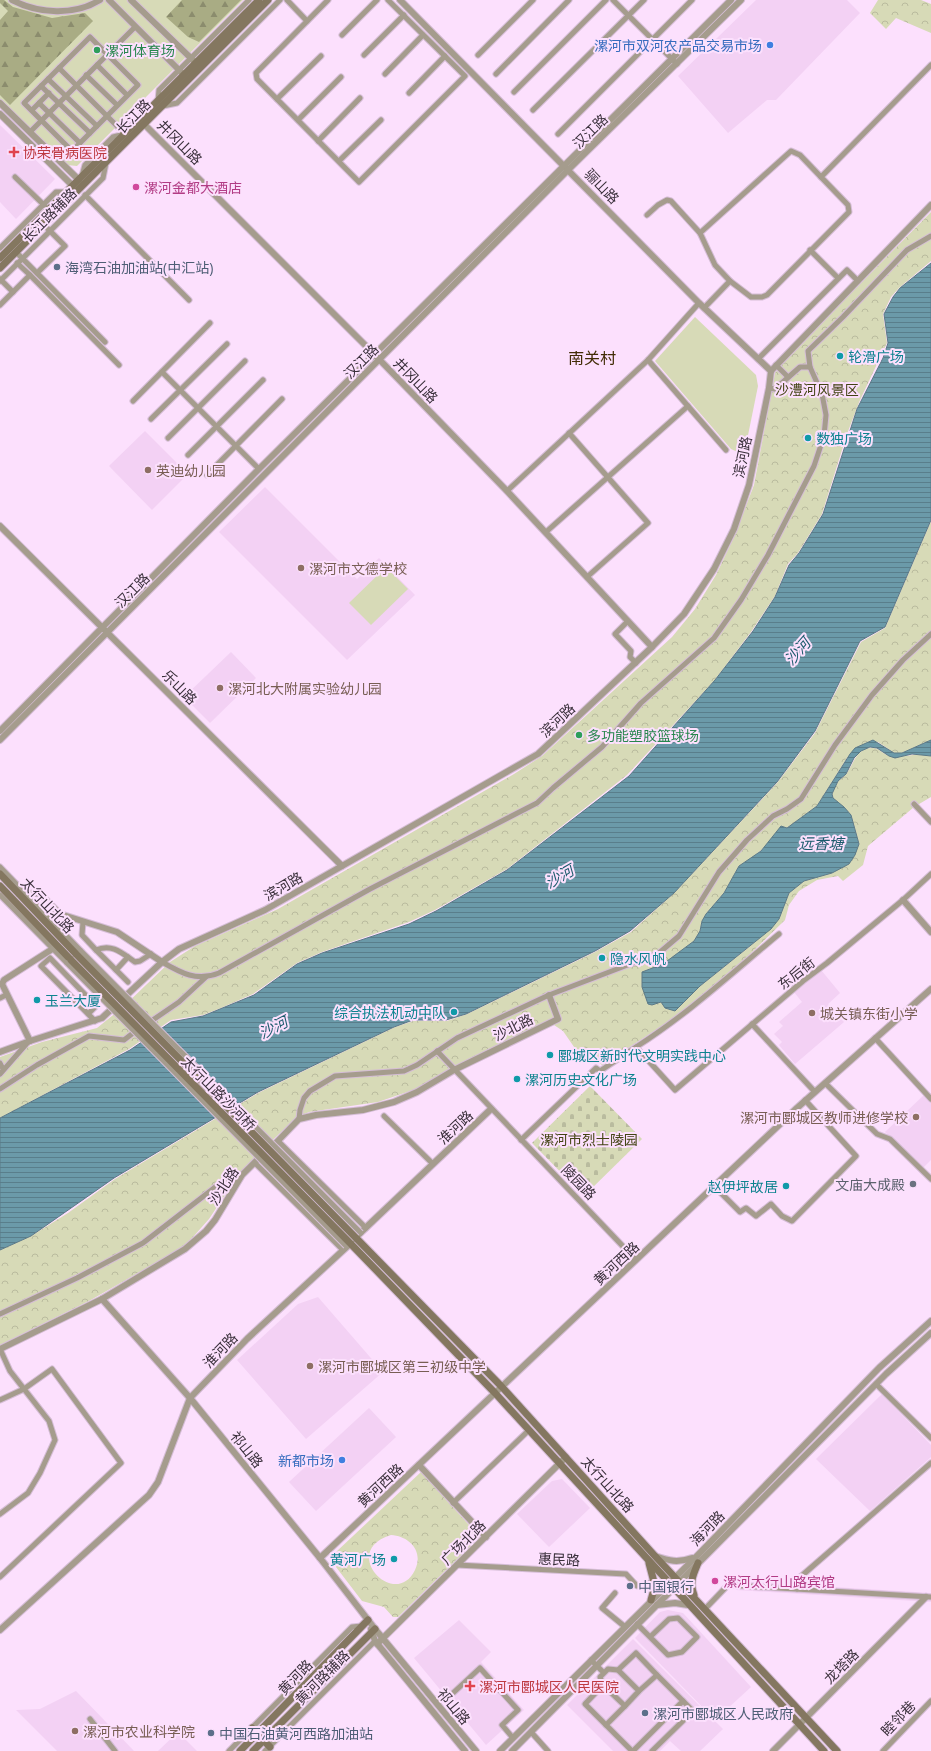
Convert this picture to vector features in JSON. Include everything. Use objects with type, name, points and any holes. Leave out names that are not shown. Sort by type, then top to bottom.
[{"type":"main road","name":"长江路","points":[[0,268],[44,224],[76,187],[107,161],[196,63],[259,0]]},
{"type":"main road","name":"长江路","points":[[160,103],[182,72],[196,63],[268,0]]},
{"type":"main road","name":"长江路","points":[[0,258],[46,207],[76,187],[80,178],[125,134],[142,122]]},
{"type":"main road","name":"太行山北路","points":[[0,874],[22,894],[79,953]]},
{"type":"main road","name":"太行山北路","points":[[0,886],[69,961]]},
{"type":"main road","name":"太行山路沙河桥","points":[[79,953],[358,1235]]},
{"type":"main road","name":"太行山路沙河桥","points":[[69,961],[346,1246]]},
{"type":"main road","name":"太行山北路","points":[[358,1235],[502,1387],[654,1555],[837,1751]]},
{"type":"main road","name":"太行山北路","points":[[346,1246],[495,1393],[688,1605],[824,1751]]},
{"type":"main road","points":[[647,1560],[654,1582],[653,1603]]},
{"type":"main road","points":[[695,1599],[691,1586],[691,1578],[697,1560]]},
{"type":"main road","name":"黄河路","points":[[240,1751],[254,1731],[368,1620]]},
{"type":"main road","name":"黄河路","points":[[253,1751],[373,1630]]},
{"type":"main road","points":[[254,1731],[264,1740],[270,1750]]},
{"type":"street","points":[[12,0],[39,9],[54,12],[88,7],[100,0]]},
{"type":"street","points":[[109,0],[182,72]]},
{"type":"street","points":[[131,0],[196,63],[249,0]]},
{"type":"street","points":[[160,103],[177,103],[280,0]]},
{"type":"street","points":[[287,0],[308,21]]},
{"type":"street","points":[[328,0],[256,73],[257,79],[359,182],[465,76],[388,0]]},
{"type":"street","points":[[342,35],[377,0]]},
{"type":"street","name":"骊山路","points":[[400,0],[699,303],[770,371]]},
{"type":"street","points":[[478,55],[533,0]]},
{"type":"street","points":[[496,74],[569,0]]},
{"type":"street","points":[[514,92],[606,0]]},
{"type":"street","points":[[613,0],[677,64]]},
{"type":"street","points":[[533,110],[644,0]]},
{"type":"street","points":[[558,134],[692,0]]},
{"type":"street","name":"汉江路","points":[[0,731],[105,629],[377,357],[731,0]]},
{"type":"street","name":"汉江路","points":[[566,167],[677,64],[741,0]]},
{"type":"street","points":[[364,55],[404,15]]},
{"type":"street","points":[[30,132],[136,27]]},
{"type":"street","points":[[385,74],[423,35]]},
{"type":"street","points":[[90,37],[107,55],[138,85],[72,150],[24,103],[90,37]]},
{"type":"street","points":[[277,99],[321,56]]},
{"type":"street","points":[[409,93],[445,56]]},
{"type":"street","points":[[97,65],[127,95]]},
{"type":"street","points":[[821,177],[931,65]]},
{"type":"street","points":[[59,68],[125,134]]},
{"type":"street","points":[[86,75],[117,105]]},
{"type":"street","points":[[298,120],[341,77]]},
{"type":"street","points":[[48,79],[97,126]]},
{"type":"street","points":[[41,86],[90,133]]},
{"type":"street","points":[[32,110],[49,93]]},
{"type":"street","points":[[318,140],[360,98]]},
{"type":"street","points":[[0,103],[80,178]]},
{"type":"street","points":[[39,103],[80,143]]},
{"type":"street","points":[[0,114],[76,187]]},
{"type":"street","points":[[339,161],[381,120]]},
{"type":"street","name":"井冈山路","points":[[142,122],[377,357],[507,491],[652,648]]},
{"type":"street","points":[[647,215],[658,205],[667,200],[671,201],[700,233],[715,264],[730,281],[746,295],[751,297],[762,297],[767,295],[849,212],[850,209],[800,155],[791,152],[700,233]]},
{"type":"street","name":"长江路辅路","points":[[0,280],[103,178],[107,161]]},
{"type":"street","points":[[15,177],[46,207]]},
{"type":"street","points":[[85,196],[189,300]]},
{"type":"street","points":[[770,371],[931,205]]},
{"type":"street","name":"长江路辅路","points":[[0,248],[46,207]]},
{"type":"street","points":[[37,273],[64,246],[44,224]]},
{"type":"street","points":[[769,388],[775,389],[800,366],[808,351],[907,250],[931,236]]},
{"type":"street","points":[[810,250],[838,278]]},
{"type":"street","points":[[16,252],[105,342]]},
{"type":"street","points":[[17,264],[119,365]]},
{"type":"street","points":[[758,359],[846,270],[858,281]]},
{"type":"street","points":[[0,305],[30,276]]},
{"type":"street","points":[[0,280],[13,292]]},
{"type":"street","points":[[704,308],[730,281]]},
{"type":"street","points":[[507,491],[648,360],[699,303]]},
{"type":"street","points":[[132,401],[210,323]]},
{"type":"street","points":[[151,419],[227,344]]},
{"type":"street","points":[[0,867],[22,894],[38,892],[60,914],[117,932],[183,974],[206,977],[219,973],[377,885],[537,803],[602,747],[641,703],[714,638],[741,600],[768,555],[816,462],[824,436],[826,415],[822,394],[810,367],[808,351]]},
{"type":"street","name":"汉江路","points":[[0,740],[259,469],[377,357]]},
{"type":"street","points":[[648,360],[726,450]]},
{"type":"street","points":[[168,438],[245,361]]},
{"type":"street","points":[[776,365],[788,377]]},
{"type":"street","points":[[800,366],[810,367]]},
{"type":"street","name":"滨河路","points":[[0,1052],[30,1040],[95,1021],[110,1012],[162,962],[179,949],[252,917],[538,754],[652,648],[684,614],[714,569],[734,529],[749,485],[769,388],[770,371]]},
{"type":"street","points":[[162,372],[259,469]]},
{"type":"street","points":[[188,455],[263,380]]},
{"type":"street","points":[[207,474],[282,399]]},
{"type":"street","points":[[546,532],[688,406]]},
{"type":"street","points":[[569,433],[648,523],[587,577]]},
{"type":"street","name":"乐山路","points":[[0,526],[342,866]]},
{"type":"street","points":[[628,621],[615,634],[631,651],[630,657],[636,663]]},
{"type":"street","points":[[299,1119],[304,1098],[310,1091],[335,1076],[404,1071],[417,1065],[457,1038],[549,996],[659,952],[679,936],[719,872],[747,840],[773,816],[788,809],[801,798],[835,745],[872,695],[906,656],[931,634]]},
{"type":"street","points":[[914,804],[931,822]]},
{"type":"street","name":"东后街","points":[[636,1047],[674,1090],[903,900],[931,874]]},
{"type":"street","points":[[0,894],[55,947],[4,980],[2,984],[6,995],[30,1040],[2,1071]]},
{"type":"street","points":[[903,900],[931,932]]},
{"type":"street","points":[[83,922],[82,935],[128,982]]},
{"type":"street","points":[[521,1140],[596,1068],[600,1071],[666,1028],[779,934]]},
{"type":"street","points":[[96,950],[106,946],[114,948],[135,962],[140,961],[151,954]]},
{"type":"street","points":[[116,970],[128,957]]},
{"type":"street","points":[[88,1014],[96,1006],[50,958],[40,966],[88,1014],[95,1021]]},
{"type":"street","points":[[0,1089],[37,1065],[89,1036],[124,1040],[179,1002],[206,977]]},
{"type":"street","name":"黄河西路","points":[[320,1558],[805,1100],[931,989]]},
{"type":"street","points":[[0,998],[6,995]]},
{"type":"street","name":"沙北路","points":[[0,1349],[102,1299],[196,1240],[216,1220],[242,1175],[299,1119],[316,1115],[363,1110],[394,1102],[417,1092],[454,1070],[558,1019],[549,996]]},
{"type":"street","points":[[752,1024],[815,1092]]},
{"type":"street","points":[[875,1038],[931,1099]]},
{"type":"street","name":"陵园路","points":[[437,1051],[636,1260]]},
{"type":"street","points":[[0,1062],[2,1071]]},
{"type":"street","points":[[825,1083],[877,1134],[890,1139],[931,1179]]},
{"type":"street","points":[[714,1186],[740,1212],[746,1208],[756,1216],[771,1204],[782,1216],[792,1221],[856,1156],[805,1100]]},
{"type":"street","name":"淮河路","points":[[0,1630],[149,1495],[158,1482],[190,1398],[247,1339],[491,1109]]},
{"type":"street","points":[[384,1116],[433,1164]]},
{"type":"street","points":[[278,1141],[366,1228]]},
{"type":"street","points":[[255,1163],[346,1246]]},
{"type":"street","points":[[0,1314],[76,1278],[144,1243],[218,1185],[242,1175]]},
{"type":"street","name":"祁山路","points":[[102,1299],[190,1398],[320,1558],[368,1620],[373,1630],[376,1642],[465,1751]]},
{"type":"street","name":"海河路","points":[[697,1560],[879,1368],[931,1321]]},
{"type":"street","name":"海河路","points":[[500,1751],[624,1626],[653,1603],[876,1384],[931,1333]]},
{"type":"street","points":[[0,1349],[10,1372],[49,1421],[55,1440],[40,1473],[28,1493],[0,1514]]},
{"type":"street","points":[[0,1400],[24,1389],[52,1369],[121,1463],[0,1577]]},
{"type":"street","points":[[876,1384],[931,1438]]},
{"type":"street","points":[[453,1502],[529,1430]]},
{"type":"street","name":"广场北路","points":[[376,1642],[383,1639],[566,1457]]},
{"type":"street","points":[[797,1589],[798,1579],[931,1463]]},
{"type":"street","points":[[419,1466],[486,1537]]},
{"type":"street","points":[[654,1555],[671,1561],[681,1562],[697,1560]]},
{"type":"street","name":"惠民路","points":[[457,1565],[626,1574],[637,1586],[654,1582]]},
{"type":"street","points":[[704,1609],[728,1585],[928,1597]]},
{"type":"street","points":[[615,1593],[602,1608],[624,1626]]},
{"type":"street","name":"龙塔路","points":[[772,1751],[928,1597]]},
{"type":"street","points":[[653,1603],[675,1603],[688,1605]]},
{"type":"street","name":"海河路","points":[[512,1751],[637,1624],[653,1603]]},
{"type":"street","points":[[637,1624],[650,1637],[668,1655],[682,1652],[697,1637],[678,1618],[669,1619],[650,1637]]},
{"type":"street","name":"祁山路","points":[[373,1630],[383,1639],[476,1751]]},
{"type":"street","name":"黄河路辅路","points":[[270,1750],[286,1730],[376,1642]]},
{"type":"street","points":[[618,1670],[636,1653],[693,1711],[652,1751]]},
{"type":"street","points":[[591,1660],[604,1673]]},
{"type":"street","points":[[434,1700],[452,1694],[480,1668],[518,1710],[502,1725],[513,1738]]},
{"type":"street","points":[[625,1706],[603,1685],[600,1677],[608,1669],[618,1670],[639,1691]]},
{"type":"street","points":[[606,1725],[657,1674]]},
{"type":"street","points":[[603,1685],[585,1704],[632,1751],[683,1702]]},
{"type":"street","name":"睦邻巷","points":[[883,1751],[931,1701]]},
{"type":"street","points":[[90,1719],[115,1751]]},
{"type":"street","name":"黄河路辅路","points":[[264,1740],[286,1730]]},
{"type":"street","points":[[229,1751],[254,1731]]},
{"type":"street","points":[[531,1732],[548,1751]]},
{"type":"shaded area","name":"漯河市双河农产品交易市场","points":[[756,0],[847,0],[860,13],[776,100],[767,100],[728,133],[678,76]]},
{"type":"shaded area","name":"协荣骨病医院","points":[[0,125],[55,179],[16,219],[0,202]]},
{"type":"shaded area","name":"英迪幼儿园","points":[[145,431],[188,474],[152,510],[109,466]]},
{"type":"shaded area","name":"漯河市文德学校","points":[[265,487],[357,579],[379,558],[415,595],[347,660],[219,532]]},
{"type":"shaded area","name":"漯河北大附属实验幼儿园","points":[[231,652],[256,678],[210,723],[184,697]]},
{"type":"shaded area","name":"城关镇东街小学","points":[[821,970],[840,993],[828,1004],[844,1022],[795,1064],[779,1045],[782,1042],[774,1034],[783,1026],[779,1022],[802,1002],[794,992]]},
{"type":"shaded area","name":"漯河市郾城区教师进修学校","points":[[924,1095],[931,1102],[931,1160],[923,1168],[885,1132]]},
{"type":"shaded area","name":"漯河市郾城区第三初级中学","points":[[318,1297],[383,1372],[306,1439],[237,1360],[298,1304]]},
{"type":"shaded area","points":[[882,1394],[931,1445],[931,1457],[870,1511],[816,1459]]},
{"type":"shaded area","name":"新都市场","points":[[369,1408],[396,1437],[316,1511],[289,1482]]},
{"type":"shaded area","points":[[562,1479],[590,1508],[549,1547],[517,1514],[552,1481]]},
{"type":"shaded area","points":[[737,1581],[931,1593],[931,1602],[736,1590]]},
{"type":"shaded area","points":[[668,1610],[683,1613],[751,1687],[715,1720],[635,1638],[660,1612]]},
{"type":"shaded area","name":"漯河市郾城区人民医院","points":[[459,1620],[491,1652],[481,1662],[524,1710],[486,1745],[414,1658]]},
{"type":"shaded area","name":"漯河市郾城区人民政府","points":[[633,1639],[723,1729],[700,1751],[681,1751],[670,1741],[660,1751],[613,1751],[567,1705]]},
{"type":"shaded area","name":"漯河市农业科学院","points":[[76,1691],[134,1751],[57,1751],[16,1710],[40,1709]]},
{"type":"shaded area","name":"漯河市农业科学院","points":[[178,1732],[197,1751],[158,1751]]},
{"type":"green space","name":"漯河体育场","points":[[0,0],[243,0],[77,166],[67,165],[0,99]]},
{"type":"green space","points":[[0,0],[4,0],[13,7],[52,18],[85,13],[93,21],[10,105],[0,95],[0,20],[8,11],[0,3]]},
{"type":"green space","points":[[182,0],[241,0],[199,42],[188,37],[166,17]]},
{"type":"green space","points":[[878,0],[921,0],[931,4],[931,33],[896,18],[886,29],[870,13]]},
{"type":"green space","name":"沙澧河风景区","points":[[931,212],[931,261],[899,288],[891,297],[883,314],[887,343],[860,400],[847,434],[822,514],[798,553],[788,564],[775,596],[751,632],[714,681],[627,775],[507,869],[435,910],[409,922],[322,952],[297,963],[253,994],[221,1008],[203,1015],[171,1020],[129,1049],[0,1118],[0,1057],[42,1042],[97,1028],[123,1007],[170,962],[195,946],[278,909],[514,774],[542,756],[672,637],[695,609],[716,575],[734,537],[754,485],[775,373],[782,363]]},
{"type":"green space","points":[[695,317],[756,375],[758,386],[744,455],[731,449],[655,361]]},
{"type":"green space","points":[[931,521],[931,740],[902,753],[894,753],[878,742],[847,758],[817,806],[787,828],[752,858],[739,866],[724,893],[706,914],[702,921],[700,931],[694,941],[671,960],[656,968],[649,969],[656,1003],[661,1002],[675,1011],[700,986],[749,947],[779,919],[789,893],[804,881],[832,873],[859,844],[851,815],[833,798],[832,794],[839,780],[849,770],[859,753],[867,748],[873,748],[878,749],[889,756],[931,756],[931,797],[914,807],[868,846],[863,865],[843,881],[838,876],[817,880],[799,891],[789,905],[785,920],[745,959],[682,1013],[602,1065],[587,1054],[581,1057],[563,1031],[548,1021],[463,1062],[416,1089],[378,1102],[309,1112],[296,1118],[263,1149],[227,1192],[209,1219],[180,1249],[89,1301],[0,1345],[0,1250],[31,1236],[68,1213],[115,1179],[258,1093],[395,1027],[413,1021],[447,1021],[467,1014],[595,952],[631,932],[674,893],[777,783],[815,733],[861,642],[885,628]]},
{"type":"green space","points":[[386,567],[408,589],[371,625],[349,603]]},
{"type":"green space","name":"漯河市烈士陵园","points":[[590,1086],[642,1139],[584,1196],[532,1143]]},
{"type":"green space","points":[[421,1472],[480,1537],[398,1617],[393,1617],[384,1607],[362,1601],[336,1567],[336,1552]],"holes":[[[391,1535],[404,1538],[413,1546],[418,1557],[415,1570],[406,1581],[395,1584],[385,1581],[376,1574],[370,1564],[370,1553],[376,1543]]]},
{"type":"water","name":"沙河","points":[[931,263],[931,520],[885,627],[860,641],[815,731],[777,782],[674,893],[630,931],[595,951],[466,1014],[446,1020],[413,1020],[394,1027],[258,1092],[114,1178],[31,1236],[0,1250],[0,1118],[130,1050],[171,1022],[203,1016],[254,995],[297,964],[322,953],[409,924],[436,911],[507,870],[629,776],[715,680],[753,631],[775,597],[789,565],[799,553],[823,514],[857,409],[883,358],[888,343],[884,314],[893,297],[900,288]]},
{"type":"water","name":"远香塘","points":[[873,740],[894,753],[902,753],[931,740],[931,756],[912,754],[895,758],[877,748],[870,747],[861,751],[854,758],[846,774],[838,781],[832,794],[833,798],[851,815],[859,844],[855,855],[849,864],[832,873],[804,881],[789,893],[779,919],[771,929],[700,986],[675,1011],[665,1008],[661,1002],[652,1005],[648,1004],[642,987],[642,972],[663,964],[694,941],[700,931],[702,921],[706,914],[724,893],[739,866],[761,851],[781,826],[787,828],[817,806],[855,748]]},
{"type":"place","name":"漯河市双河农产品交易市场","points":[[770,45]]},
{"type":"place","name":"漯河体育场","points":[[97,50]]},
{"type":"place","name":"协荣骨病医院","points":[[14,152]]},
{"type":"place","name":"漯河金都大酒店","points":[[136,187]]},
{"type":"place","name":"海湾石油加油站(中汇站)","points":[[57,267]]},
{"type":"place","name":"轮滑广场","points":[[840,356]]},
{"type":"place","name":"数独广场","points":[[808,438]]},
{"type":"place","name":"英迪幼儿园","points":[[148,470]]},
{"type":"place","name":"漯河市文德学校","points":[[301,568]]},
{"type":"place","name":"漯河北大附属实验幼儿园","points":[[220,688]]},
{"type":"place","name":"多功能塑胶篮球场","points":[[579,735]]},
{"type":"place","name":"隐水风帆","points":[[602,958]]},
{"type":"place","name":"玉兰大厦","points":[[37,1000]]},
{"type":"place","name":"综合执法机动中队","points":[[454,1012]]},
{"type":"place","name":"城关镇东街小学","points":[[812,1013]]},
{"type":"place","name":"郾城区新时代文明实践中心","points":[[550,1055]]},
{"type":"place","name":"漯河历史文化广场","points":[[517,1079]]},
{"type":"place","name":"漯河市郾城区教师进修学校","points":[[916,1117]]},
{"type":"place","name":"文庙大成殿","points":[[913,1184]]},
{"type":"place","name":"赵伊坪故居","points":[[786,1186]]},
{"type":"place","name":"漯河市郾城区第三初级中学","points":[[310,1366]]},
{"type":"place","name":"新都市场","points":[[342,1460]]},
{"type":"place","name":"黄河广场","points":[[394,1559]]},
{"type":"place","name":"漯河太行山路宾馆","points":[[715,1581]]},
{"type":"place","name":"中国银行","points":[[630,1586]]},
{"type":"place","name":"漯河市郾城区人民医院","points":[[470,1686]]},
{"type":"place","name":"漯河市郾城区人民政府","points":[[645,1713]]},
{"type":"place","name":"漯河市农业科学院","points":[[75,1731]]},
{"type":"place","name":"中国石油黄河西路加油站","points":[[211,1733]]},
{"type":"district","name":"南关村","points":[[592,358]]}]
